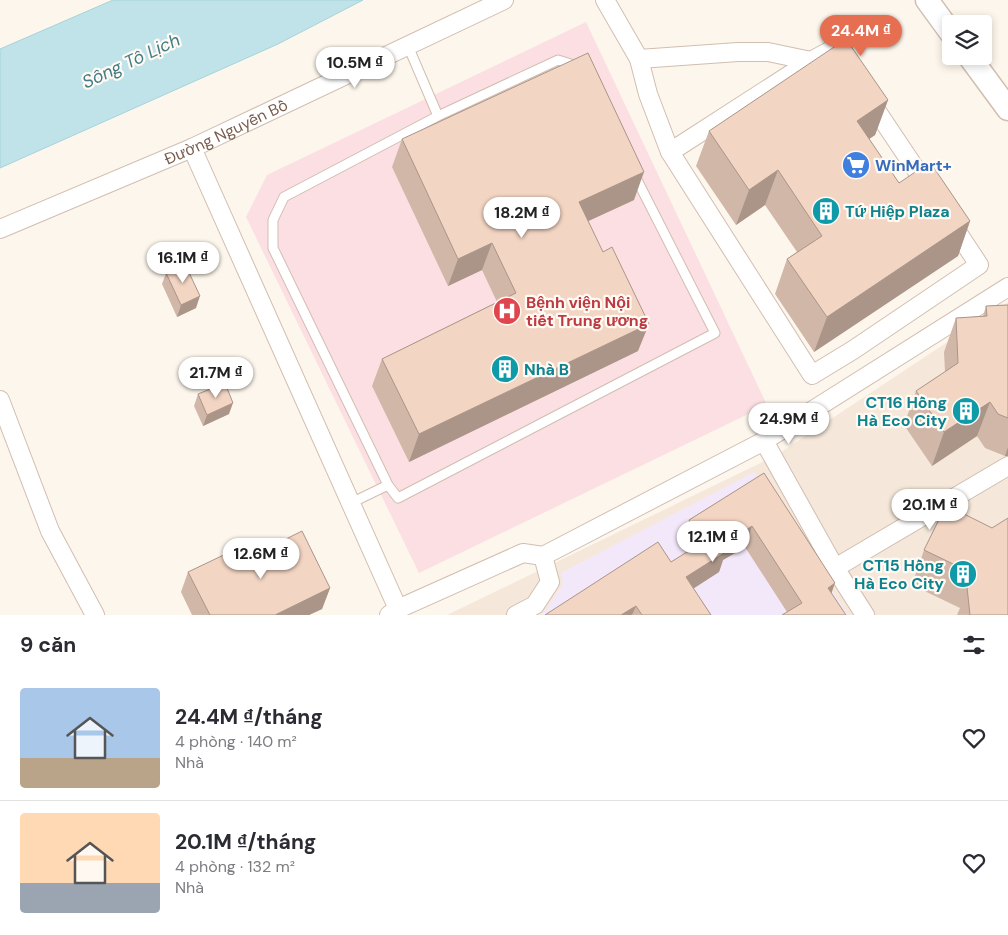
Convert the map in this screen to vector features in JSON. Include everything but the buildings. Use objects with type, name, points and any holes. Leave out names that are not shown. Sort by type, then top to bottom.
[{"type":"street","name":"Đường Nguyễn Bồ","points":[[0,229],[192,148],[504,0]]},
{"type":"street","points":[[605,0],[640,59],[648,94],[670,152],[812,375],[853,350],[979,265],[862,88]]},
{"type":"street","points":[[927,0],[942,21]]},
{"type":"street","points":[[670,152],[811,61],[835,48],[851,72]]},
{"type":"street","points":[[640,59],[738,52],[768,52],[811,61]]},
{"type":"street","points":[[976,65],[1008,109]]},
{"type":"street","points":[[192,148],[351,503],[394,612],[523,553],[543,556],[764,442],[1008,286]]},
{"type":"street","points":[[0,400],[50,531],[95,615]]},
{"type":"street","points":[[764,442],[865,615]]},
{"type":"street","points":[[836,568],[1008,466]]},
{"type":"street","points":[[516,615],[535,605],[550,582],[543,556]]},
{"type":"lane","points":[[408,46],[438,116]]},
{"type":"lane","points":[[585,76],[580,68],[558,60],[438,116],[284,197],[273,220],[273,248],[388,485],[398,498],[715,333],[630,165]]},
{"type":"lane","points":[[351,503],[388,485]]},
{"type":"shaded area","name":"Bệnh viện Nội tiết Trung ương","points":[[586,22],[767,405],[419,573],[246,217],[267,175]]},
{"type":"shaded area","points":[[1008,302],[1008,615],[447,615],[775,456]]},
{"type":"shaded area","points":[[754,472],[848,615],[542,615],[563,584],[561,573]]},
{"type":"water","name":"Sông Tô Lịch","points":[[113,0],[363,0],[278,44],[0,168],[0,49]]},
{"type":"place","name":"WinMart+","points":[[856,165]]},
{"type":"place","name":"Tứ Hiệp Plaza","points":[[826,211]]},
{"type":"place","name":"Bệnh viện Nội tiết Trung ương","points":[[507,311]]},
{"type":"place","name":"Nhà B","points":[[505,369]]},
{"type":"place","name":"CT16 Hồng Hà Eco City","points":[[966,411]]},
{"type":"place","name":"CT15 Hồng Hà Eco City","points":[[963,574]]}]
